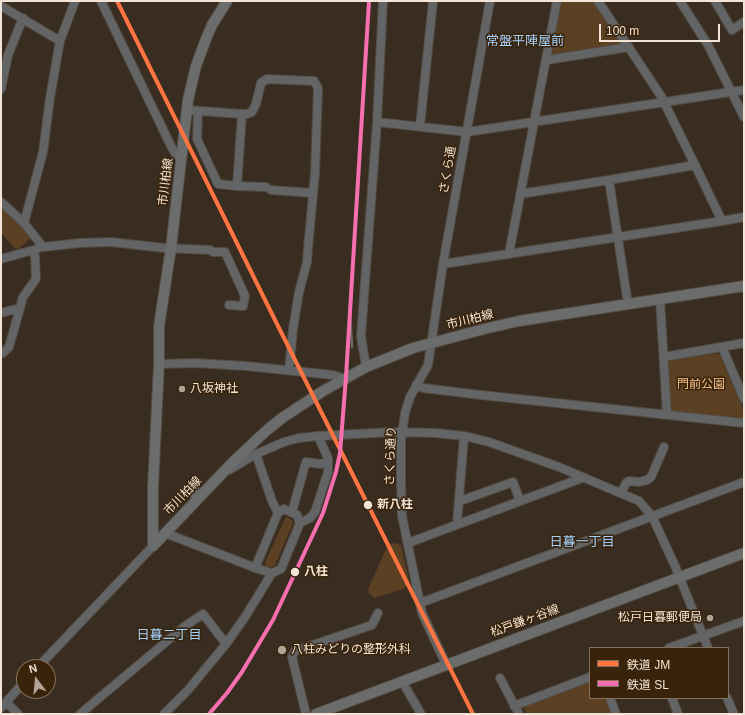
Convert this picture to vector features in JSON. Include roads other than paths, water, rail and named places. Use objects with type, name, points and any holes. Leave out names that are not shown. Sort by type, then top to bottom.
[{"type":"main road","name":"市川柏線","points":[[153,546],[153,487],[159,364],[159,326],[171,248],[188,100],[196,66],[206,39],[212,25],[227,1]]},
{"type":"main road","name":"市川柏線","points":[[153,546],[250,445],[282,418],[341,380],[366,367],[413,348],[519,321],[744,286]]},
{"type":"main road","name":"松戸鎌ヶ谷線","points":[[316,714],[744,553]]},
{"type":"street","points":[[24,223],[44,152],[52,85],[60,41],[75,1]]},
{"type":"street","points":[[101,1],[171,146],[175,153],[182,155]]},
{"type":"street","points":[[366,367],[361,336],[377,122],[383,1]]},
{"type":"street","points":[[420,126],[433,1]]},
{"type":"street","name":"さくら通","points":[[431,343],[443,264],[490,1]]},
{"type":"street","points":[[509,254],[546,60],[554,1]]},
{"type":"street","points":[[598,1],[665,103],[722,221]]},
{"type":"street","points":[[680,1],[708,45],[744,117]]},
{"type":"street","points":[[715,1],[732,30],[744,22]]},
{"type":"street","points":[[1,6],[60,41]]},
{"type":"street","points":[[1,89],[8,55],[23,18]]},
{"type":"street","points":[[546,60],[629,47]]},
{"type":"street","points":[[187,114],[198,112],[247,114],[252,112],[256,104],[261,83],[267,79],[314,81],[318,88],[313,193],[307,262],[293,329],[289,370]]},
{"type":"street","points":[[377,122],[467,132],[744,90]]},
{"type":"street","points":[[198,112],[197,139],[218,184],[313,193]]},
{"type":"street","points":[[237,186],[242,114]]},
{"type":"street","points":[[520,194],[695,165]]},
{"type":"street","points":[[609,180],[628,304]]},
{"type":"street","points":[[1,202],[24,223],[43,248]]},
{"type":"street","points":[[443,264],[744,218]]},
{"type":"street","points":[[1,259],[33,250],[80,242],[111,242],[225,252],[245,296],[243,306],[229,305]]},
{"type":"street","points":[[1,353],[3,353],[8,347],[23,297],[36,279],[35,257],[33,250]]},
{"type":"street","points":[[660,299],[667,415]]},
{"type":"street","points":[[1,313],[20,308]]},
{"type":"street","name":"さくら通り","points":[[431,343],[428,365],[410,396],[405,413],[402,432],[401,503],[402,516],[422,613],[446,664]]},
{"type":"street","points":[[664,357],[744,343]]},
{"type":"street","points":[[722,347],[744,399]]},
{"type":"street","points":[[159,364],[216,364],[289,370],[333,375],[339,377],[341,380]]},
{"type":"street","points":[[416,385],[423,388],[481,395],[744,423]]},
{"type":"street","points":[[215,480],[256,454],[284,442],[299,438],[402,432],[436,433],[464,436],[496,445],[558,467],[639,501],[652,516],[708,647]]},
{"type":"street","points":[[164,714],[188,690],[226,644],[245,617],[272,573],[281,569],[300,523],[310,518],[315,512],[328,472],[326,451],[318,436]]},
{"type":"street","points":[[457,524],[464,436]]},
{"type":"street","points":[[621,493],[626,483],[629,481],[639,482],[647,480],[651,477],[664,447]]},
{"type":"street","points":[[256,454],[272,501],[278,513]]},
{"type":"street","points":[[292,512],[304,464],[306,462],[320,464],[328,462]]},
{"type":"street","points":[[408,543],[582,478]]},
{"type":"street","points":[[460,501],[513,482],[520,501]]},
{"type":"street","points":[[420,603],[744,482]]},
{"type":"street","points":[[195,484],[195,502]]},
{"type":"street","points":[[255,568],[278,513],[284,509],[292,512],[297,515],[300,523]]},
{"type":"street","points":[[165,533],[255,568],[272,573]]},
{"type":"street","points":[[46,659],[153,546]]},
{"type":"street","points":[[306,714],[292,657],[295,651],[372,625],[378,613]]},
{"type":"street","points":[[80,714],[185,626],[203,614],[226,644]]},
{"type":"street","points":[[673,647],[744,621]]},
{"type":"street","points":[[514,706],[589,677]]},
{"type":"street","points":[[500,678],[519,714]]},
{"type":"street","points":[[402,681],[421,714]]},
{"type":"street","points":[[16,691],[4,705],[18,714]]},
{"type":"street","points":[[610,699],[616,714]]},
{"type":"street","points":[[672,699],[678,714]]},
{"type":"street","points":[[727,699],[734,714]]},
{"type":"railway","points":[[350,313],[352,347]]},
{"type":"rail line","name":"JM","points":[[117,1],[473,714]]},
{"type":"rail line","name":"SL","points":[[209,714],[242,672],[273,620],[323,513],[336,472],[340,453],[346,377],[369,1]]},
{"type":"place","name":"八坂神社","points":[[182,389]]},
{"type":"place","name":"新八柱","points":[[368,505]]},
{"type":"place","name":"八柱","points":[[295,572]]},
{"type":"place","name":"松戸日暮郵便局","points":[[710,618]]},
{"type":"place","name":"八柱みどりの整形外科","points":[[282,650]]},
{"type":"district","name":"常盤平陣屋前","points":[[525,41]]},
{"type":"district","name":"日暮一丁目","points":[[582,542]]},
{"type":"district","name":"日暮二丁目","points":[[169,635]]},
{"type":"park label","name":"門前公園","points":[[701,385]]}]
